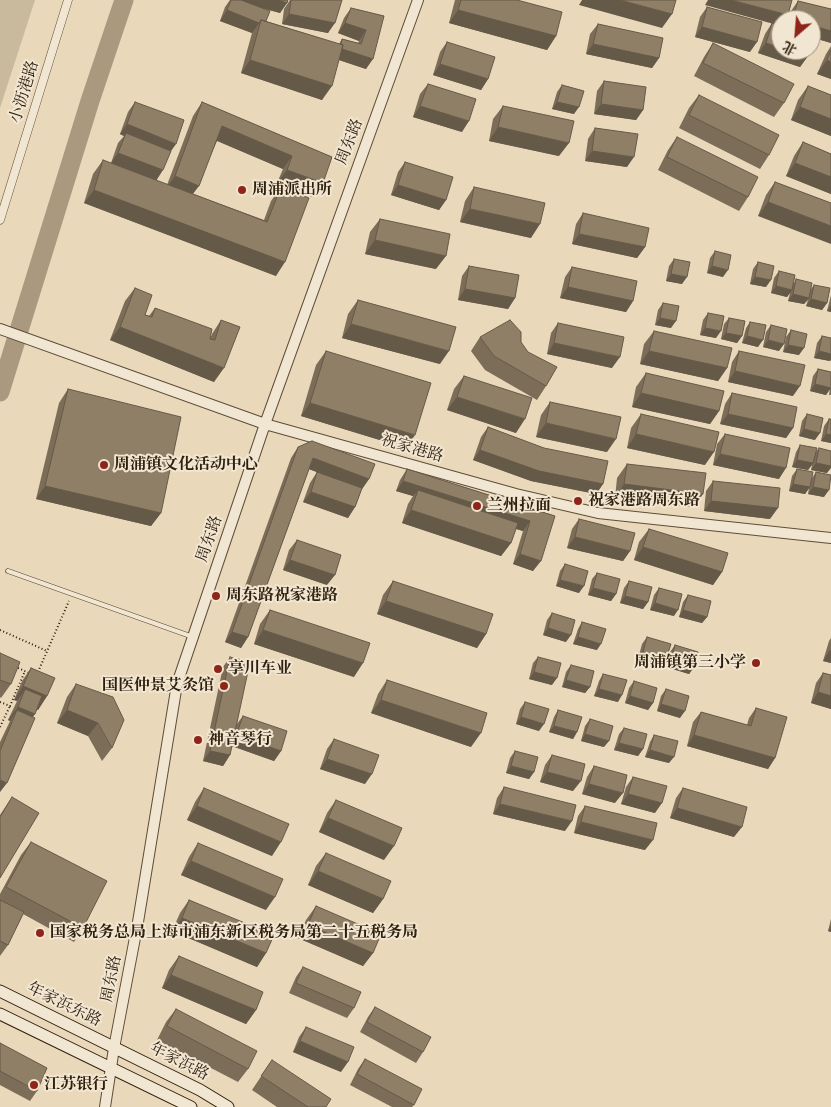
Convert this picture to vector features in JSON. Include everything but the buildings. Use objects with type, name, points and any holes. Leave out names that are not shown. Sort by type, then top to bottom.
[{"type":"main road","name":"年家浜东路","points":[[0,991],[114,1048]]},
{"type":"main road","points":[[0,1014],[191,1107]]},
{"type":"main road","name":"年家浜路","points":[[114,1048],[228,1107]]},
{"type":"street","name":"小沥港路","points":[[0,220],[68,0]]},
{"type":"street","name":"周东路","points":[[106,1107],[114,1048],[138,922],[177,684],[265,424],[418,0]]},
{"type":"street","name":"祝家港路","points":[[0,329],[265,424],[516,494],[598,513],[831,538]]},
{"type":"lane","points":[[8,571],[193,637]]},
{"type":"path","points":[[36,676],[72,594]]},
{"type":"path","points":[[0,630],[48,651]]},
{"type":"path","points":[[17,668],[31,674]]},
{"type":"path","points":[[0,727],[25,671]]},
{"type":"path","points":[[0,702],[10,706]]},
{"type":"shaded area","points":[[0,0],[35,0],[0,108]]},
{"type":"waterway","points":[[0,392],[90,101],[124,0]]},
{"type":"place","name":"周浦派出所","points":[[242,190]]},
{"type":"place","name":"周浦镇文化活动中心","points":[[104,465]]},
{"type":"place","name":"祝家港路周东路","points":[[578,501]]},
{"type":"place","name":"兰州拉面","points":[[477,506]]},
{"type":"place","name":"周东路祝家港路","points":[[216,596]]},
{"type":"place","name":"周浦镇第三小学","points":[[756,663]]},
{"type":"place","name":"享川车业","points":[[218,669]]},
{"type":"place","name":"国医仲景艾灸馆","points":[[224,686]]},
{"type":"place","name":"神音琴行","points":[[198,740]]},
{"type":"place","name":"国家税务总局上海市浦东新区税务局第二十五税务局","points":[[40,933]]},
{"type":"place","name":"江苏银行","points":[[34,1085]]}]
